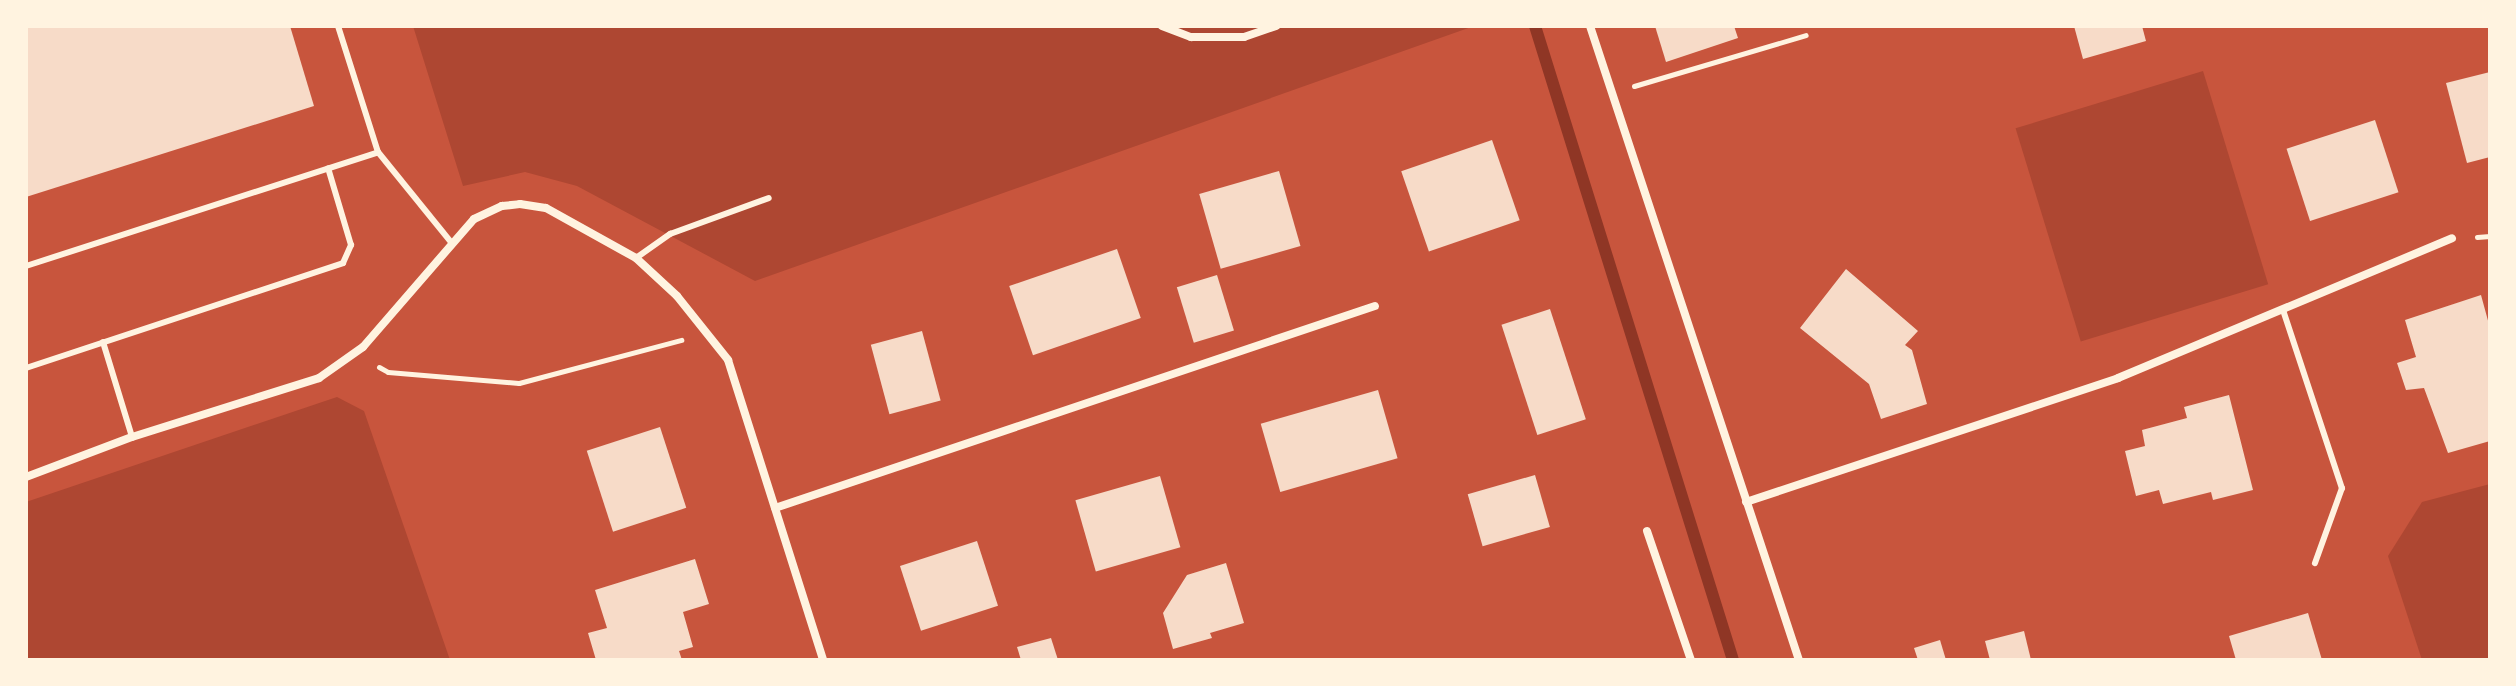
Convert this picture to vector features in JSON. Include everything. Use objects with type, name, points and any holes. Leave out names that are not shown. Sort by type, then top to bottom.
[{"type":"street","points":[[1162,26],[1191,37],[1244,37],[1276,26]]},
{"type":"street","points":[[1590,26],[1799,660]]},
{"type":"street","points":[[26,477],[132,437],[319,378],[363,347],[474,219],[502,206],[520,204],[546,208],[636,258],[677,296],[728,360],[823,660]]},
{"type":"street","points":[[1746,502],[2118,378],[2452,238]]},
{"type":"street","points":[[775,508],[1375,306]]},
{"type":"street","points":[[1647,531],[1691,660]]},
{"type":"lane","points":[[338,26],[378,152],[451,242]]},
{"type":"lane","points":[[26,266],[378,152]]},
{"type":"lane","points":[[26,368],[343,263],[351,245],[328,168]]},
{"type":"lane","points":[[636,258],[670,234],[769,198]]},
{"type":"lane","points":[[2283,310],[2342,488],[2315,563]]},
{"type":"lane","points":[[103,342],[132,437]]},
{"type":"path","points":[[1613,93],[1806,35]]},
{"type":"path","points":[[363,347],[378,367],[388,372],[519,383],[705,333]]},
{"type":"shaded area","points":[[413,26],[1474,26],[755,281],[577,186],[525,172],[463,186]]},
{"type":"shaded area","points":[[2203,71],[2268,284],[2081,342],[2016,128]]},
{"type":"shaded area","points":[[337,397],[364,411],[450,660],[26,660],[26,502]]},
{"type":"shaded area","points":[[2490,484],[2490,660],[2422,660],[2388,556],[2422,502]]},
{"type":"building","points":[[26,26],[290,26],[314,106],[26,197]]},
{"type":"building","points":[[1655,26],[1734,26],[1738,38],[1666,62]]},
{"type":"building","points":[[2074,26],[2142,26],[2146,41],[2083,59]]},
{"type":"building","points":[[2490,72],[2490,157],[2467,163],[2446,83]]},
{"type":"building","points":[[2375,120],[2398,192],[2310,221],[2287,149]]},
{"type":"building","points":[[1492,140],[1520,220],[1429,252],[1401,171]]},
{"type":"building","points":[[1279,171],[1300,246],[1221,269],[1199,194]]},
{"type":"building","points":[[1117,249],[1141,318],[1033,355],[1009,286]]},
{"type":"building","points":[[1846,269],[1918,331],[1905,345],[1912,350],[1927,404],[1881,419],[1869,384],[1800,328]]},
{"type":"building","points":[[1217,275],[1234,330],[1194,343],[1177,287]]},
{"type":"building","points":[[2481,295],[2490,328],[2490,441],[2448,453],[2424,388],[2406,390],[2397,363],[2416,357],[2405,320]]},
{"type":"building","points":[[1550,309],[1586,419],[1537,435],[1501,325]]},
{"type":"building","points":[[922,331],[941,401],[889,414],[871,345]]},
{"type":"building","points":[[1378,390],[1398,458],[1280,492],[1261,424]]},
{"type":"building","points":[[2229,395],[2253,490],[2213,500],[2211,492],[2163,504],[2159,490],[2136,496],[2125,451],[2145,446],[2142,430],[2187,418],[2184,407]]},
{"type":"building","points":[[660,427],[686,508],[613,532],[587,451]]},
{"type":"building","points":[[1535,475],[1550,527],[1483,546],[1468,494]]},
{"type":"building","points":[[1160,476],[1180,547],[1096,571],[1075,500]]},
{"type":"building","points":[[977,541],[998,606],[921,631],[900,566]]},
{"type":"building","points":[[695,559],[709,604],[683,612],[693,647],[679,651],[682,660],[596,660],[588,633],[607,628],[595,590]]},
{"type":"building","points":[[1226,563],[1244,623],[1210,633],[1212,638],[1173,649],[1163,613],[1187,575]]},
{"type":"building","points":[[2308,613],[2322,660],[2236,660],[2229,636]]},
{"type":"building","points":[[2024,631],[2031,660],[1990,660],[1985,641]]},
{"type":"building","points":[[1051,638],[1058,660],[1021,660],[1017,647]]},
{"type":"building","points":[[1940,640],[1946,660],[1918,660],[1914,648]]},
{"type":"waterway","points":[[1535,26],[1733,660]]}]
